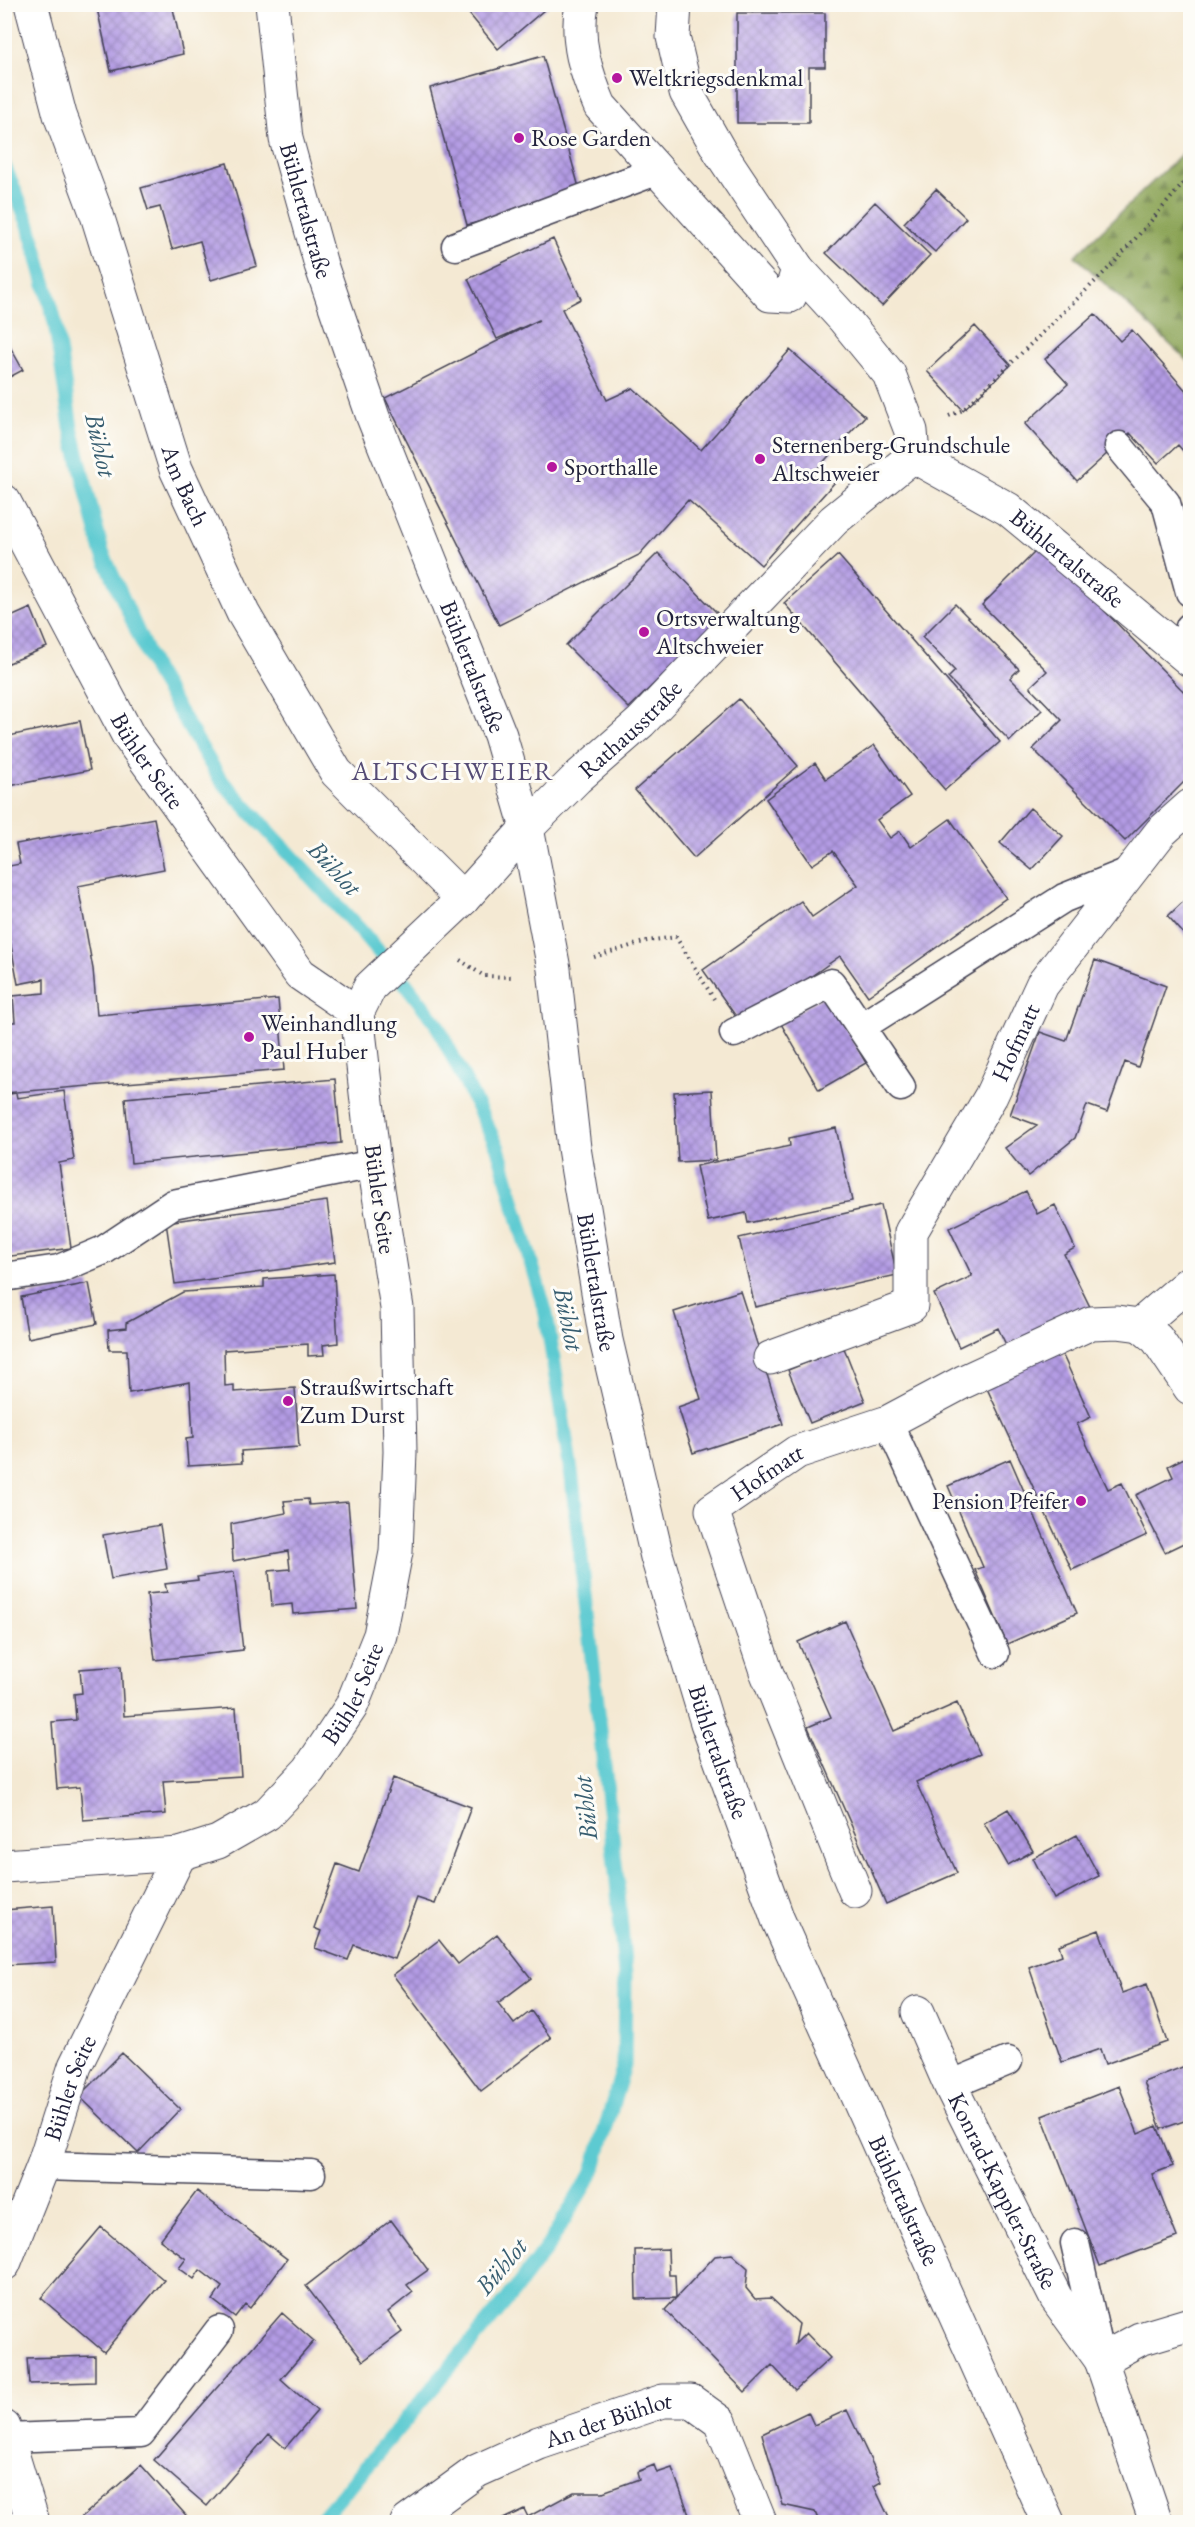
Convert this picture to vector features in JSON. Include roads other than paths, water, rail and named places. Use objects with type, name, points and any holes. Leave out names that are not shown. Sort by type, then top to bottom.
[{"type":"street","name":"Am Bach","points":[[31,4],[60,115],[97,215],[176,469],[243,613],[336,772],[463,899]]},
{"type":"street","name":"Bühlertalstraße","points":[[272,4],[286,139],[321,265],[373,417],[500,735],[527,828],[554,969],[574,1148],[606,1340],[657,1557],[707,1723],[778,1920],[1048,2523]]},
{"type":"street","points":[[582,4],[580,43],[587,75],[600,106],[770,295],[790,296],[798,269]]},
{"type":"street","points":[[675,4],[673,37],[687,92],[720,152],[798,269],[843,318],[889,374],[912,443]]},
{"type":"street","name":"Bühlertalstraße","points":[[912,443],[1008,509],[1188,646]]},
{"type":"street","name":"Rathausstraße","points":[[527,828],[577,778],[641,722],[834,520],[912,443]]},
{"type":"street","name":"Bühler Seite","points":[[4,2264],[43,2166],[75,2066],[180,1854],[218,1842],[267,1814],[309,1770],[351,1707],[380,1635],[396,1552],[400,1452],[397,1308],[374,1164],[363,1000],[300,974],[129,737],[8,515]]},
{"type":"street","name":"Hofmatt","points":[[770,1358],[911,1306],[911,1232],[991,1096],[1042,985],[1161,832],[1191,806]]},
{"type":"street","points":[[363,1000],[463,899],[527,828]]},
{"type":"street","points":[[1191,1282],[1140,1325],[1157,1339],[1191,1388]]},
{"type":"street","name":"Hofmatt","points":[[855,1891],[766,1671],[712,1510],[798,1452],[888,1422],[963,1382],[1091,1323],[1117,1322],[1140,1325]]},
{"type":"street","points":[[4,1866],[180,1854]]},
{"type":"street","name":"Konrad-Kappler-Straße","points":[[918,2012],[950,2085],[1056,2298],[1101,2360],[1156,2523]]},
{"type":"street","points":[[1101,2360],[1140,2339],[1191,2324]]},
{"type":"street","name":"An der Bühlot","points":[[406,2523],[477,2471],[539,2443],[663,2401],[691,2401],[720,2422],[760,2523]]},
{"type":"street","points":[[6,2432],[33,2523]]},
{"type":"lane","points":[[456,246],[659,170]]},
{"type":"lane","points":[[1119,446],[1166,503],[1191,592]]},
{"type":"lane","points":[[861,1027],[1065,898],[1131,871]]},
{"type":"lane","points":[[734,1033],[831,983],[901,1087]]},
{"type":"lane","points":[[4,1278],[59,1269],[104,1250],[173,1204],[374,1164]]},
{"type":"lane","points":[[888,1422],[994,1653]]},
{"type":"lane","points":[[950,2085],[1008,2061]]},
{"type":"lane","points":[[43,2166],[311,2174]]},
{"type":"lane","points":[[1075,2243],[1101,2360]]},
{"type":"lane","points":[[6,2432],[141,2433],[219,2330]]},
{"type":"waterway","name":"Bühlot","points":[[4,166],[29,225],[55,322],[71,428],[102,552],[155,671],[220,779],[361,931],[436,1023],[498,1148],[546,1314],[572,1478],[617,1881],[625,1975],[624,2065],[593,2171],[548,2246],[507,2300],[319,2522]]},
{"type":"place","name":"Weltkriegsdenkmal","points":[[617,78]]},
{"type":"place","name":"Rose Garden","points":[[519,138]]},
{"type":"place","name":"Sternenberg-Grundschule Altschweier","points":[[760,459]]},
{"type":"place","name":"Sporthalle","points":[[552,467]]},
{"type":"place","name":"Ortsverwaltung Altschweier","points":[[644,632]]},
{"type":"place","name":"Weinhandlung Paul Huber","points":[[249,1037]]},
{"type":"place","name":"Straußwirtschaft Zum Durst","points":[[288,1401]]},
{"type":"place","name":"Pension Pfeifer","points":[[1081,1501]]},
{"type":"district","name":"ALTSCHWEIER","points":[[453,771]]}]
